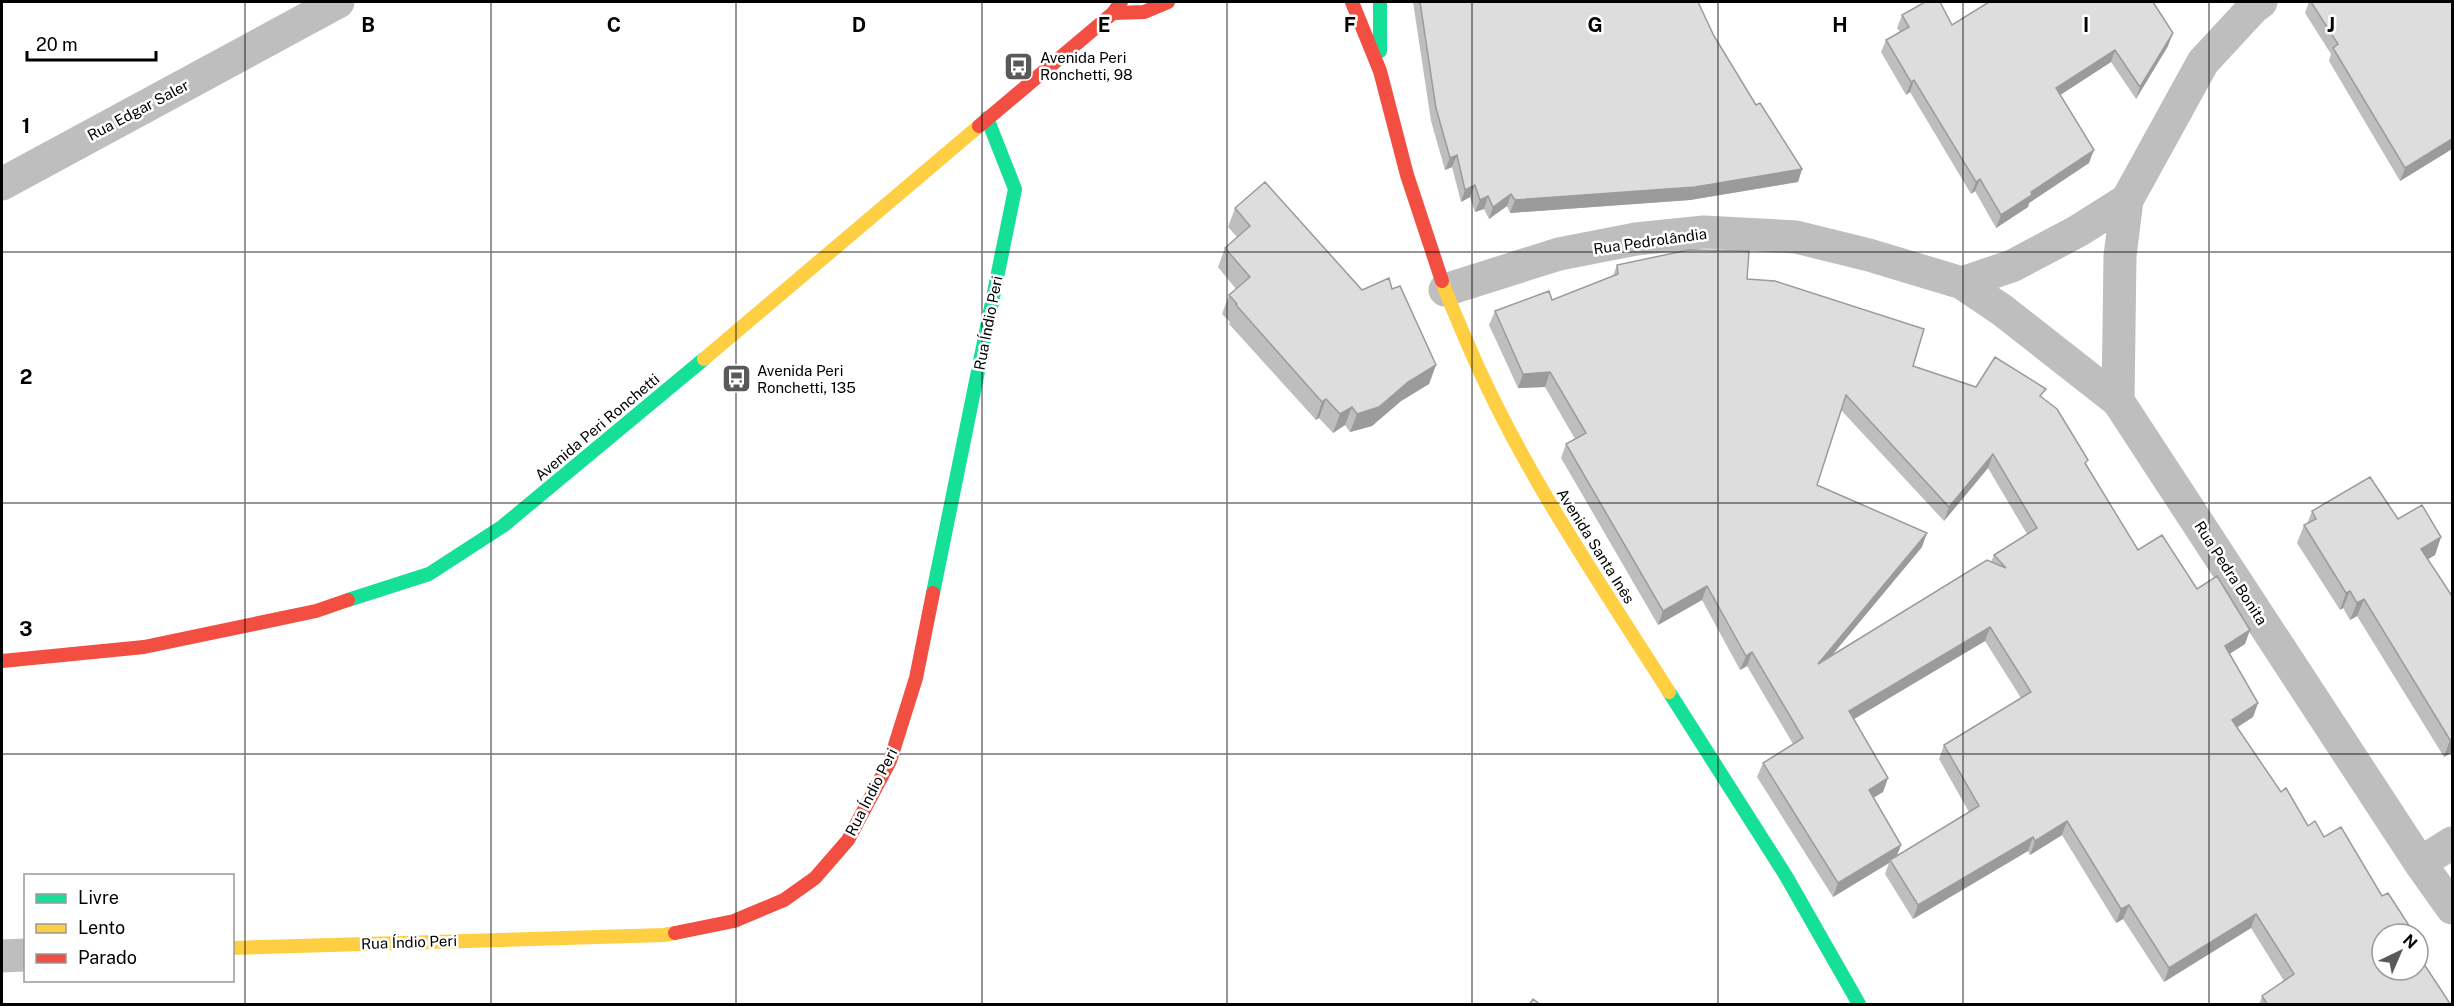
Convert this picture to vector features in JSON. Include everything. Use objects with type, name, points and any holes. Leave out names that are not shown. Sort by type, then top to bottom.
[{"type":"main road","points":[[1117,7],[1144,12],[1168,2]]},
{"type":"main road","name":"Avenida Santa Inês","points":[[1352,2],[1380,71],[1407,174],[1445,290],[1478,369],[1510,434],[1546,498],[1786,876],[1859,1005]]},
{"type":"main road","name":"Avenida Santa Inês","points":[[1380,2],[1380,71]]},
{"type":"main road","name":"Avenida Peri Ronchetti","points":[[2,661],[144,647],[316,611],[429,574],[503,526],[640,413],[1117,7]]},
{"type":"main road","name":"Rua Índio Peri","points":[[234,948],[664,934],[734,921],[784,900],[815,878],[848,840],[890,761],[916,678],[1015,189],[987,118]]},
{"type":"street","name":"Rua Edgar Saler","points":[[2,184],[338,2]]},
{"type":"street","points":[[2118,401],[2120,256],[2127,200],[2204,62],[2261,2]]},
{"type":"street","points":[[1962,283],[2012,266],[2078,231],[2127,200]]},
{"type":"street","name":"Rua Pedrolândia","points":[[1445,290],[1559,254],[1636,239],[1704,231],[1796,237],[1869,255],[1962,283]]},
{"type":"street","name":"Rua Pedra Bonita","points":[[1962,283],[2002,310],[2118,401],[2420,863],[2452,908]]},
{"type":"street","points":[[2420,863],[2452,843]]},
{"type":"street","points":[[2,956],[24,955]]},
{"type":"building","points":[[1420,2],[1698,2],[1714,36],[1756,105],[1760,103],[1802,169],[1695,187],[1515,200],[1511,194],[1493,207],[1488,196],[1480,200],[1475,185],[1465,190],[1457,155],[1450,158],[1436,108]]},
{"type":"building","points":[[1925,2],[1940,2],[1952,25],[1989,2],[2153,2],[2173,33],[2140,87],[2115,50],[2056,88],[2094,150],[2001,215],[1980,179],[1976,182],[1914,80],[1911,82],[1886,40],[1909,27],[1902,15]]},
{"type":"building","points":[[2311,2],[2452,2],[2452,139],[2405,168],[2333,48],[2338,44]]},
{"type":"building","points":[[1265,182],[1362,290],[1389,278],[1392,289],[1400,286],[1436,365],[1408,382],[1379,407],[1357,414],[1352,407],[1340,414],[1326,399],[1322,402],[1229,295],[1250,277],[1225,248],[1250,226],[1235,208]]},
{"type":"building","points":[[1688,250],[1749,251],[1747,279],[1775,281],[1924,329],[1913,366],[1976,387],[1995,357],[2046,389],[2040,396],[2057,409],[2088,460],[2085,463],[2138,550],[2162,535],[2197,589],[2217,576],[2250,630],[2225,646],[2258,703],[2232,720],[2281,792],[2286,788],[2308,826],[2315,821],[2324,837],[2341,827],[2382,896],[2388,893],[2407,922],[2370,922],[2370,982],[2430,982],[2430,973],[2451,1005],[2268,1005],[2262,996],[2294,974],[2256,914],[2169,968],[2129,905],[2121,909],[2067,821],[2035,841],[2033,837],[1918,905],[1890,860],[1979,806],[1944,745],[2031,692],[1990,627],[1849,711],[1888,778],[1869,790],[1901,845],[1838,883],[1763,763],[1803,738],[1752,652],[1746,656],[1707,586],[1663,611],[1566,444],[1586,433],[1550,372],[1523,374],[1495,311],[1549,291],[1552,300],[1618,274],[1617,265]],"holes":[[[1846,395],[1949,507],[1993,454],[2037,528],[1994,555],[2006,568],[1987,560],[1818,664],[1927,533],[1817,485]]]},
{"type":"building","points":[[2370,477],[2398,519],[2422,505],[2441,537],[2421,549],[2452,596],[2452,739],[2450,740],[2364,599],[2357,603],[2350,591],[2346,593],[2304,525],[2316,519],[2312,511]]},
{"type":"building","points":[[1533,999],[1541,1005],[1529,1005]]},
{"type":"traffic: fast","points":[[1380,2],[1380,51]]},
{"type":"traffic: fast","points":[[933,593],[1015,189],[987,118]]},
{"type":"traffic: fast","points":[[348,600],[429,574],[503,526],[704,359]]},
{"type":"traffic: fast","points":[[1669,692],[1786,876],[1859,1004]]},
{"type":"traffic: slow","points":[[704,359],[979,126]]},
{"type":"traffic: slow","points":[[1442,281],[1487,387],[1510,432],[1560,521],[1669,692]]},
{"type":"traffic: slow","points":[[234,948],[675,933]]},
{"type":"traffic: jam","points":[[979,126],[1113,13],[1121,2]]},
{"type":"traffic: jam","points":[[1113,13],[1144,12],[1168,2]]},
{"type":"traffic: jam","points":[[1352,2],[1380,71],[1407,175],[1442,281]]},
{"type":"traffic: jam","points":[[675,933],[734,921],[784,900],[815,878],[848,840],[890,761],[916,678],[933,593]]},
{"type":"traffic: jam","points":[[2,661],[144,647],[316,611],[348,600]]},
{"type":"place","name":"Avenida Peri Ronchetti, 98","points":[[1019,66]]},
{"type":"place","name":"Avenida Peri Ronchetti, 135","points":[[736,379]]}]
